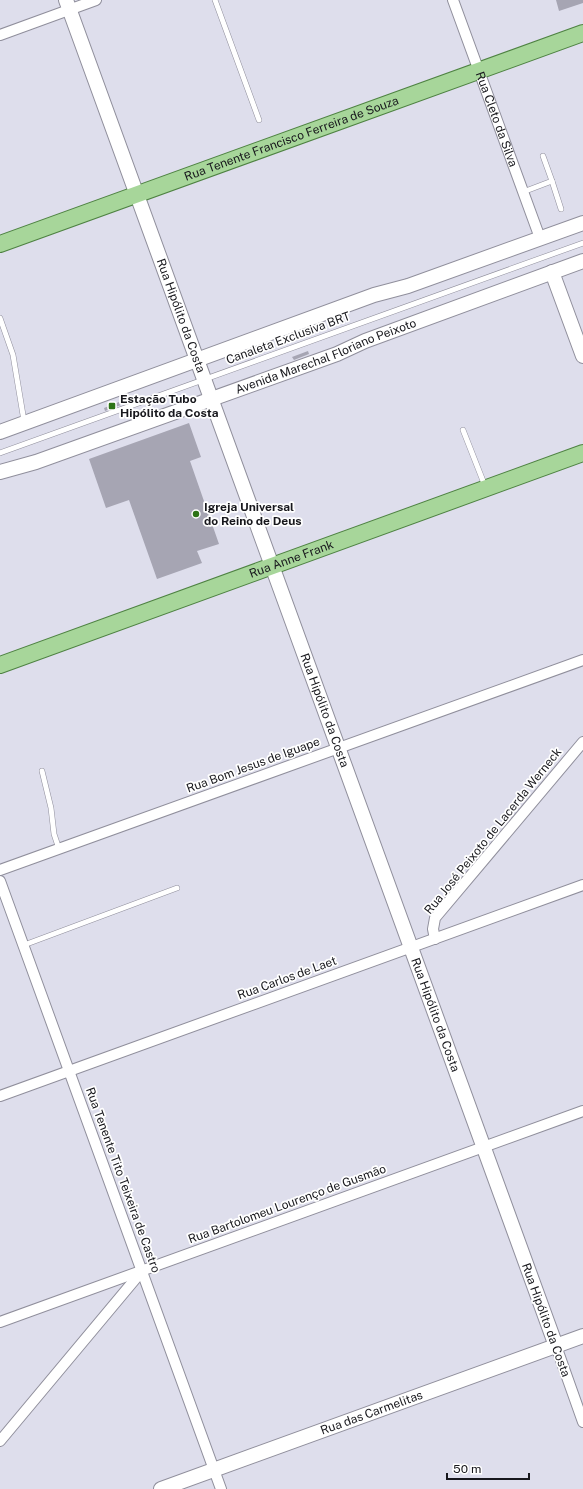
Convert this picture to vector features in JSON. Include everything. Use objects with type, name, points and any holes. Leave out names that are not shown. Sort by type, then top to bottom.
[{"type":"main road","name":"Rua Tenente Francisco Ferreira de Souza","points":[[0,244],[583,33]]},
{"type":"main road","name":"Rua Anne Frank","points":[[0,665],[583,453]]},
{"type":"street","points":[[0,35],[68,5],[96,0]]},
{"type":"street","name":"Rua Cleto da Silva","points":[[454,0],[540,238]]},
{"type":"street","name":"Rua Hipólito da Costa","points":[[68,5],[583,1422]]},
{"type":"street","points":[[0,432],[374,295],[408,286],[583,223]]},
{"type":"street","name":"Avenida Marechal Floriano Peixoto","points":[[0,472],[36,462],[211,399],[583,261]]},
{"type":"street","points":[[552,272],[583,356]]},
{"type":"street","name":"Rua Bom Jesus de Iguape","points":[[0,870],[583,660]]},
{"type":"street","name":"Rua José Peixoto de Lacerda Werneck","points":[[435,939],[432,929],[436,918],[583,742]]},
{"type":"street","name":"Rua Tenente Tito Teixeira de Castro","points":[[0,881],[221,1489]]},
{"type":"street","name":"Rua Carlos de Laet","points":[[0,1096],[583,885]]},
{"type":"street","name":"Rua Bartolomeu Lourenço de Gusmão","points":[[0,1322],[583,1111]]},
{"type":"street","points":[[0,1440],[142,1271]]},
{"type":"street","name":"Rua das Carmelitas","points":[[161,1489],[583,1336]]},
{"type":"lane","points":[[215,0],[259,120]]},
{"type":"lane","points":[[543,156],[561,209]]},
{"type":"lane","points":[[523,192],[552,181]]},
{"type":"lane","name":"Canaleta Exclusiva BRT","points":[[0,453],[583,243]]},
{"type":"lane","points":[[0,318],[14,355],[25,422]]},
{"type":"lane","points":[[463,430],[486,488]]},
{"type":"lane","points":[[42,771],[50,800],[54,834],[59,849]]},
{"type":"lane","points":[[24,945],[177,888]]},
{"type":"building","points":[[556,0],[583,0],[583,3],[559,11]]},
{"type":"building","points":[[308,351],[309,354],[294,360],[292,357]]},
{"type":"building","name":"Estação Tubo Hipólito da Costa","points":[[119,402],[121,405],[105,411],[104,408]]},
{"type":"building","points":[[189,423],[201,457],[190,461],[219,544],[197,551],[202,563],[157,579],[129,500],[106,508],[89,459]]},
{"type":"place","name":"Estação Tubo Hipólito da Costa","points":[[112,406]]},
{"type":"place","name":"Igreja Universal do Reino de Deus","points":[[196,514]]}]
